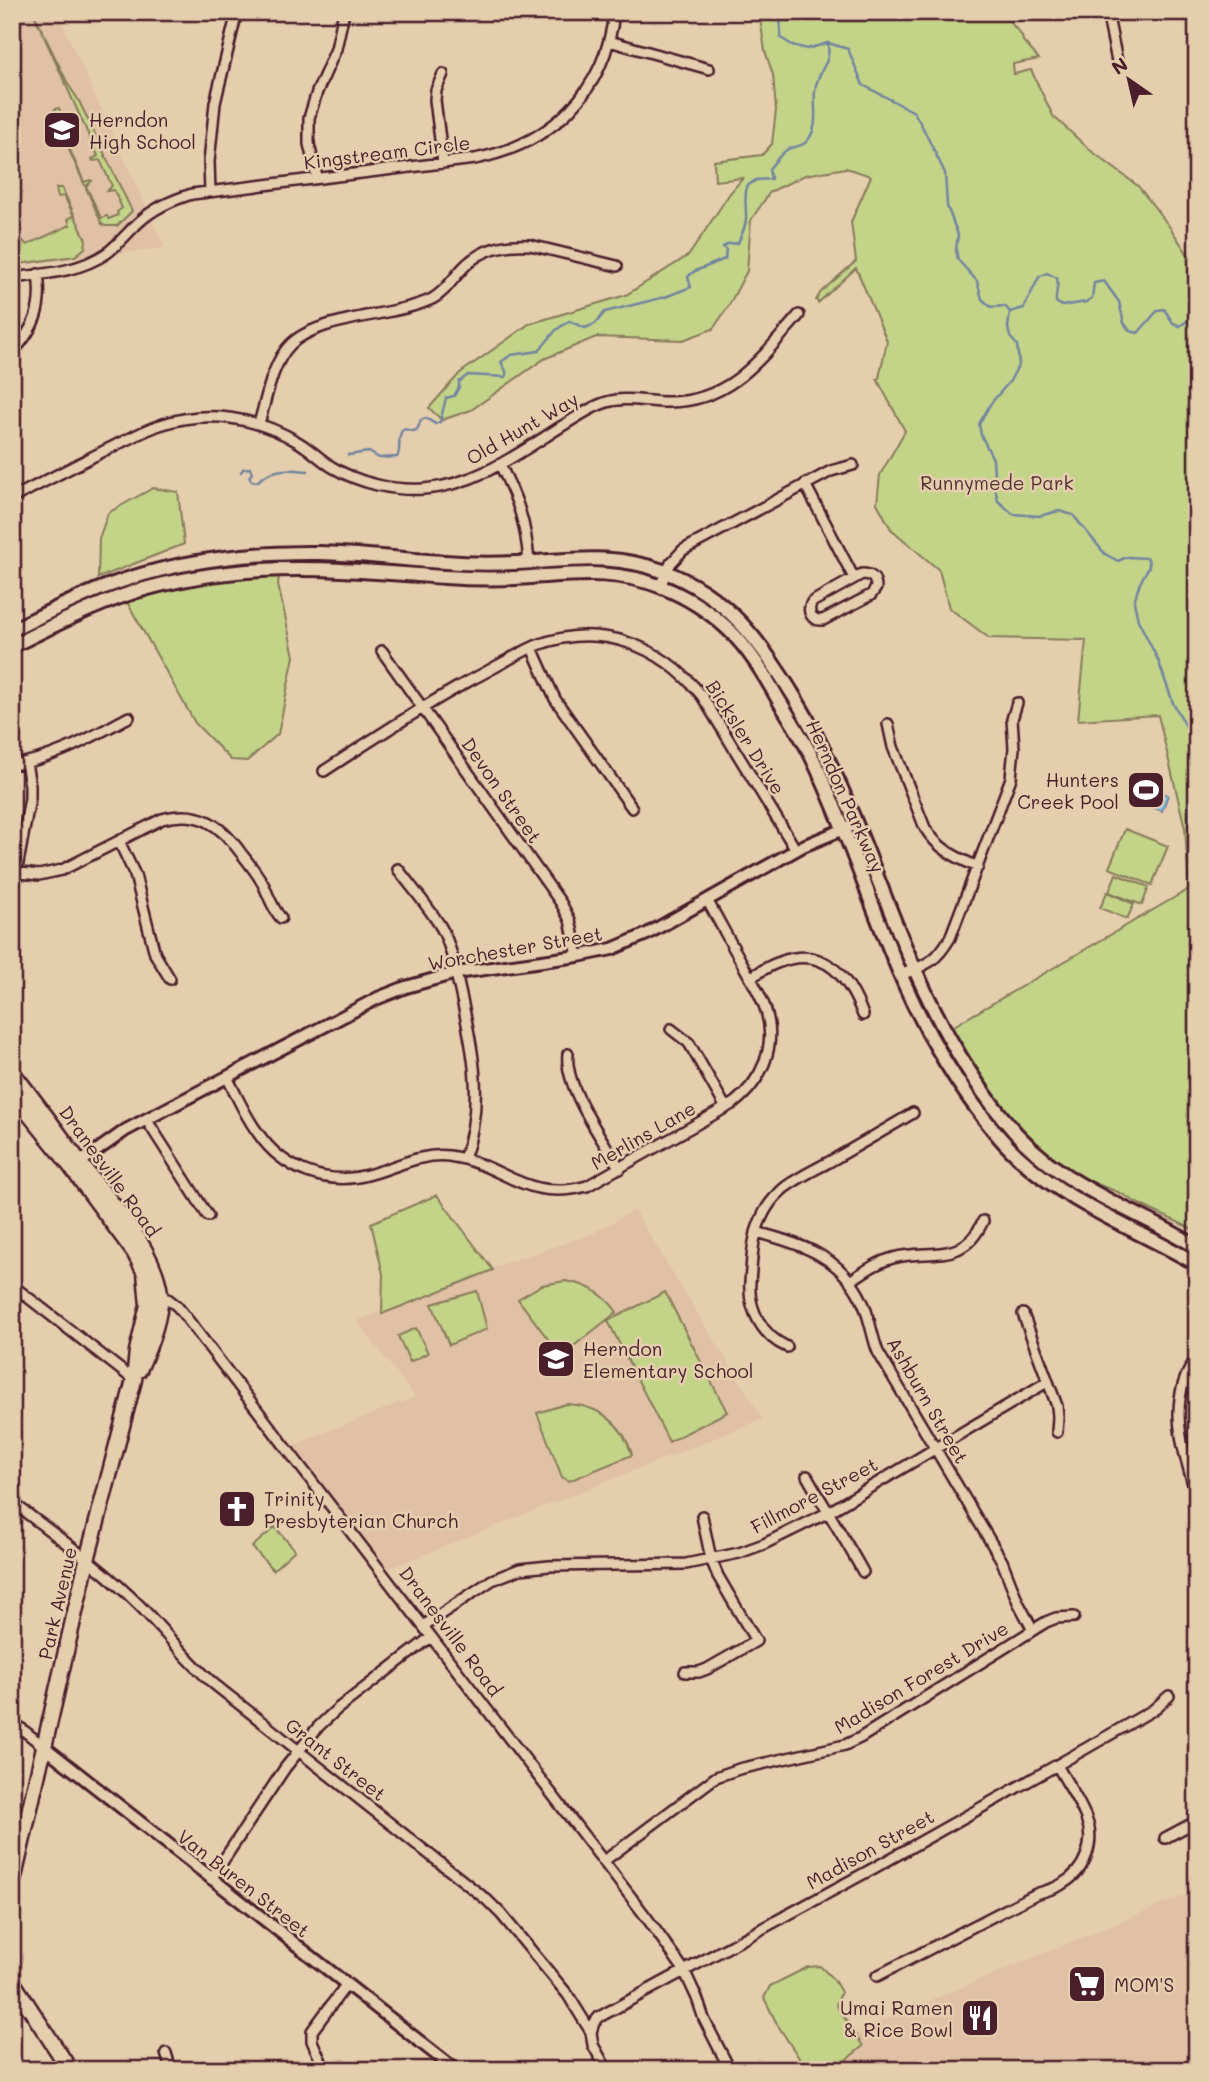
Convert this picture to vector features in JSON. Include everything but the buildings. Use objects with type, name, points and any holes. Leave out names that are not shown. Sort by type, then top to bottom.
[{"type":"main road","name":"Herndon Parkway","points":[[12,630],[107,586],[152,572],[211,560],[257,555],[318,553],[471,564],[577,558],[607,559],[637,564],[692,585],[718,601],[740,621],[760,643],[787,685],[822,746],[930,1003],[987,1097],[1015,1133],[1048,1164],[1073,1182],[1197,1247]]},
{"type":"main road","name":"Herndon Parkway","points":[[12,646],[127,594],[196,577],[241,571],[317,568],[484,578],[590,573],[621,575],[660,586],[686,598],[706,610],[750,653],[804,742],[922,1019],[969,1096],[996,1133],[1022,1160],[1077,1202],[1146,1235],[1197,1264]]},
{"type":"main road","name":"Dranesville Road","points":[[12,1072],[141,1263],[156,1305]]},
{"type":"main road","name":"Dranesville Road","points":[[12,1093],[60,1152],[75,1165]]},
{"type":"main road","name":"Park Avenue","points":[[12,1886],[87,1560],[134,1380],[136,1351],[156,1305]]},
{"type":"main road","points":[[12,1981],[70,2070]]},
{"type":"street","points":[[210,192],[209,163],[215,103],[237,12]]},
{"type":"street","points":[[317,178],[309,144],[309,118],[312,104],[336,49],[344,12]]},
{"type":"street","name":"Kingstream Circle","points":[[38,274],[78,267],[106,254],[139,222],[163,205],[192,194],[443,163],[496,155],[523,145],[545,132],[574,107],[584,93],[603,60],[614,12]]},
{"type":"street","points":[[1107,12],[1118,66]]},
{"type":"street","points":[[609,41],[709,69]]},
{"type":"street","points":[[443,74],[435,100],[443,163]]},
{"type":"street","points":[[1197,136],[1197,166]]},
{"type":"street","points":[[259,424],[277,364],[282,354],[297,338],[317,329],[432,299],[449,286],[472,260],[493,248],[530,245],[617,266]]},
{"type":"street","points":[[12,278],[38,274],[41,290],[35,321],[26,338],[12,353]]},
{"type":"street","name":"Old Hunt Way","points":[[12,498],[146,430],[196,417],[259,424],[285,435],[348,475],[386,487],[438,488],[475,477],[499,465],[583,413],[607,402],[634,399],[684,401],[713,394],[728,387],[752,368],[799,315]]},
{"type":"street","points":[[499,465],[523,518],[529,562]]},
{"type":"street","points":[[660,586],[677,555],[683,550],[831,471],[853,465]]},
{"type":"street","points":[[805,484],[855,578]]},
{"type":"street","points":[[862,574],[871,575],[876,583],[874,592],[824,620],[814,618],[809,610],[812,602],[855,578],[862,574]]},
{"type":"street","name":"Bicksler Drive","points":[[324,771],[422,707],[532,648],[569,638],[604,637],[646,649],[677,668],[702,696],[796,850]]},
{"type":"street","points":[[532,648],[555,699],[632,808]]},
{"type":"street","name":"Devon Street","points":[[382,651],[561,903],[570,920],[578,956]]},
{"type":"street","points":[[901,975],[928,964],[937,957],[950,938],[1011,778],[1014,748],[1012,719],[1017,703]]},
{"type":"street","points":[[12,765],[58,754],[129,717]]},
{"type":"street","points":[[888,724],[925,828],[948,853],[978,867]]},
{"type":"street","points":[[12,896],[14,872],[30,798],[26,763]]},
{"type":"street","points":[[14,872],[39,875],[62,870],[162,819],[194,816],[216,825],[233,842],[258,875],[271,905],[281,918]]},
{"type":"street","name":"Worchester Street","points":[[75,1165],[126,1130],[368,1003],[406,987],[456,973],[612,949],[631,942],[796,850],[856,824]]},
{"type":"street","points":[[119,841],[135,875],[155,954],[170,979]]},
{"type":"street","points":[[398,869],[443,931],[456,973],[475,1063],[474,1129],[464,1159]]},
{"type":"street","name":"Merlins Lane","points":[[227,1077],[259,1135],[279,1157],[308,1172],[346,1179],[436,1156],[464,1159],[526,1185],[549,1191],[574,1190],[587,1186],[726,1108],[745,1094],[765,1064],[770,1027],[767,1014],[707,901]]},
{"type":"street","points":[[750,978],[781,961],[813,959],[843,976],[863,1015]]},
{"type":"street","points":[[671,1029],[689,1043],[726,1108]]},
{"type":"street","points":[[568,1054],[571,1082],[620,1169]]},
{"type":"street","points":[[787,1348],[768,1334],[759,1322],[751,1300],[756,1232],[766,1209],[783,1189],[913,1113]]},
{"type":"street","points":[[146,1119],[208,1216]]},
{"type":"street","points":[[850,1282],[870,1268],[894,1258],[933,1255],[958,1249],[974,1237],[983,1221]]},
{"type":"street","name":"Ashburn Street","points":[[756,1232],[815,1251],[829,1260],[850,1282],[867,1315],[878,1352],[1002,1561],[1018,1602],[1033,1630]]},
{"type":"street","points":[[12,1285],[134,1380]]},
{"type":"street","name":"Dranesville Road","points":[[156,1305],[168,1299],[186,1316],[604,1861],[684,1970],[704,2019],[729,2068]]},
{"type":"street","points":[[1023,1314],[1057,1406],[1057,1432]]},
{"type":"street","points":[[1197,1358],[1186,1377],[1178,1414],[1180,1435],[1197,1498]]},
{"type":"street","name":"Fillmore Street","points":[[423,1626],[492,1580],[520,1569],[542,1566],[668,1565],[739,1553],[764,1544],[827,1513],[1047,1381]]},
{"type":"street","points":[[807,1476],[863,1572]]},
{"type":"street","name":"Grant Street","points":[[12,1502],[87,1560],[139,1605],[195,1668],[487,1900],[568,1995],[591,2032],[593,2045],[606,2069]]},
{"type":"street","points":[[685,1672],[708,1670],[756,1641],[711,1559],[702,1516]]},
{"type":"street","name":"Madison Forest Drive","points":[[604,1861],[716,1777],[853,1742],[1046,1622],[1056,1618],[1074,1617]]},
{"type":"street","points":[[211,1880],[297,1751],[337,1710],[430,1637]]},
{"type":"street","name":"Madison Street","points":[[591,2032],[599,2017],[1057,1765],[1153,1710],[1169,1696]]},
{"type":"street","name":"Van Buren Street","points":[[12,1721],[456,2070]]},
{"type":"street","points":[[877,1976],[1036,1894],[1061,1885],[1074,1874],[1086,1858],[1090,1839],[1087,1818],[1057,1765]]},
{"type":"street","points":[[1165,1838],[1197,1821]]},
{"type":"street","points":[[325,2070],[312,2041],[312,2031],[346,1984]]},
{"type":"street","points":[[166,2053],[171,2070]]},
{"type":"shaded area","name":"Herndon High School","points":[[12,12],[57,12],[165,248],[12,266]]},
{"type":"shaded area","name":"Herndon Elementary School","points":[[634,1210],[763,1419],[388,1569],[293,1445],[415,1397],[357,1321],[494,1267],[589,1235]]},
{"type":"shaded area","points":[[1197,1890],[1197,2070],[833,2070],[837,2053],[864,2028]]},
{"type":"green space","points":[[33,12],[132,211],[117,226],[102,224],[62,134],[59,134],[51,116],[55,109],[59,108],[60,112],[55,116],[69,144],[75,145],[70,150],[84,182],[92,181],[86,186],[101,218],[107,216],[109,219],[118,215],[117,212],[122,208],[114,190],[107,191],[112,186],[100,160],[92,159],[98,156]]},
{"type":"green space","name":"Runnymede Park","points":[[759,12],[1002,12],[1039,59],[1013,64],[1014,74],[1031,70],[1053,116],[1090,150],[1138,186],[1197,268],[1197,335],[1192,340],[1197,360],[1193,380],[1197,384],[1197,1232],[1123,1194],[1095,1183],[1049,1154],[1012,1116],[980,1073],[952,1027],[1189,889],[1185,828],[1158,715],[1078,720],[1086,640],[989,638],[949,608],[939,570],[891,529],[877,503],[880,475],[905,431],[877,379],[887,341],[856,268],[818,303],[816,300],[821,292],[856,261],[851,222],[871,176],[846,168],[805,175],[770,192],[751,220],[747,271],[713,329],[683,340],[596,337],[544,359],[471,410],[442,420],[429,408],[460,373],[529,324],[626,295],[689,255],[743,178],[715,181],[714,161],[762,155],[772,144],[776,110],[773,75],[765,51]]},
{"type":"green space","points":[[56,188],[62,188],[86,240],[85,248],[75,256],[12,265],[12,249],[22,247],[21,239],[27,245],[70,225],[68,219],[74,216],[64,196],[58,197]]},
{"type":"green space","points":[[153,488],[178,492],[184,544],[98,578],[99,539],[108,513]]},
{"type":"green space","points":[[279,574],[278,585],[294,656],[278,734],[247,761],[231,760],[195,723],[127,602],[202,584]]},
{"type":"green space","points":[[1125,829],[1168,846],[1152,885],[1109,868]]},
{"type":"green space","points":[[1116,874],[1149,887],[1142,905],[1109,892]]},
{"type":"green space","points":[[1107,892],[1134,904],[1127,919],[1100,908]]},
{"type":"green space","points":[[437,1195],[493,1270],[382,1314],[383,1274],[371,1223]]},
{"type":"green space","points":[[565,1281],[594,1290],[617,1312],[566,1352],[557,1351],[518,1299],[542,1285]]},
{"type":"green space","points":[[477,1291],[487,1329],[449,1345],[432,1304]]},
{"type":"green space","points":[[665,1292],[727,1412],[669,1442],[608,1321]]},
{"type":"green space","points":[[416,1328],[428,1353],[410,1362],[398,1336]]},
{"type":"green space","points":[[566,1404],[589,1408],[608,1418],[623,1434],[632,1455],[569,1481],[562,1477],[537,1413]]},
{"type":"green space","points":[[275,1527],[295,1550],[273,1570],[252,1547]]},
{"type":"green space","points":[[820,1966],[841,1992],[836,2005],[863,2046],[846,2060],[842,2070],[800,2070],[799,2058],[764,1998],[770,1986],[808,1967]]},
{"type":"water","name":"Hunters Creek Pool","points":[[1141,774],[1150,778],[1147,786],[1168,795],[1162,811],[1132,799]]},
{"type":"waterway","points":[[780,12],[781,38],[792,45],[807,49],[828,43],[848,49],[863,85],[914,112],[945,173],[947,206],[958,235],[958,260],[977,281],[982,299],[991,307],[1005,306],[1010,312],[1008,328],[1010,337],[1017,345],[1019,364],[979,424],[981,435],[993,459],[998,501],[1013,514],[1039,516],[1059,511],[1073,515],[1105,554],[1118,561],[1127,557],[1148,558],[1149,566],[1134,602],[1138,620],[1158,660],[1173,703],[1197,746]]},
{"type":"waterway","points":[[348,455],[369,452],[379,458],[397,457],[403,429],[417,430],[421,420],[426,418],[435,424],[440,422],[446,398],[454,396],[459,382],[468,375],[506,377],[501,362],[511,355],[539,351],[556,330],[569,321],[585,328],[595,324],[605,312],[665,297],[691,287],[688,277],[693,272],[725,259],[726,250],[723,247],[738,243],[745,225],[747,186],[756,180],[771,179],[769,169],[780,156],[788,149],[805,143],[812,134],[816,87],[827,59],[828,44]]},
{"type":"waterway","points":[[1010,312],[1024,308],[1039,277],[1047,273],[1057,278],[1056,302],[1062,306],[1086,302],[1092,298],[1094,283],[1104,281],[1119,302],[1124,323],[1130,331],[1138,333],[1158,310],[1164,309],[1173,323],[1180,326],[1193,317],[1197,319]]},
{"type":"waterway","points":[[241,472],[250,468],[252,473],[249,477],[257,482],[275,471],[308,471]]},
{"type":"waterway","points":[[1197,782],[1190,797],[1189,811],[1189,850],[1197,867]]},
{"type":"place","name":"Herndon High School","points":[[62,130]]},
{"type":"place","name":"Hunters Creek Pool","points":[[1146,790]]},
{"type":"place","name":"Herndon Elementary School","points":[[556,1359]]},
{"type":"place","name":"Trinity Presbyterian Church","points":[[237,1509]]},
{"type":"place","name":"MOM'S","points":[[1087,1984]]},
{"type":"place","name":"Umai Ramen & Rice Bowl","points":[[980,2018]]}]
